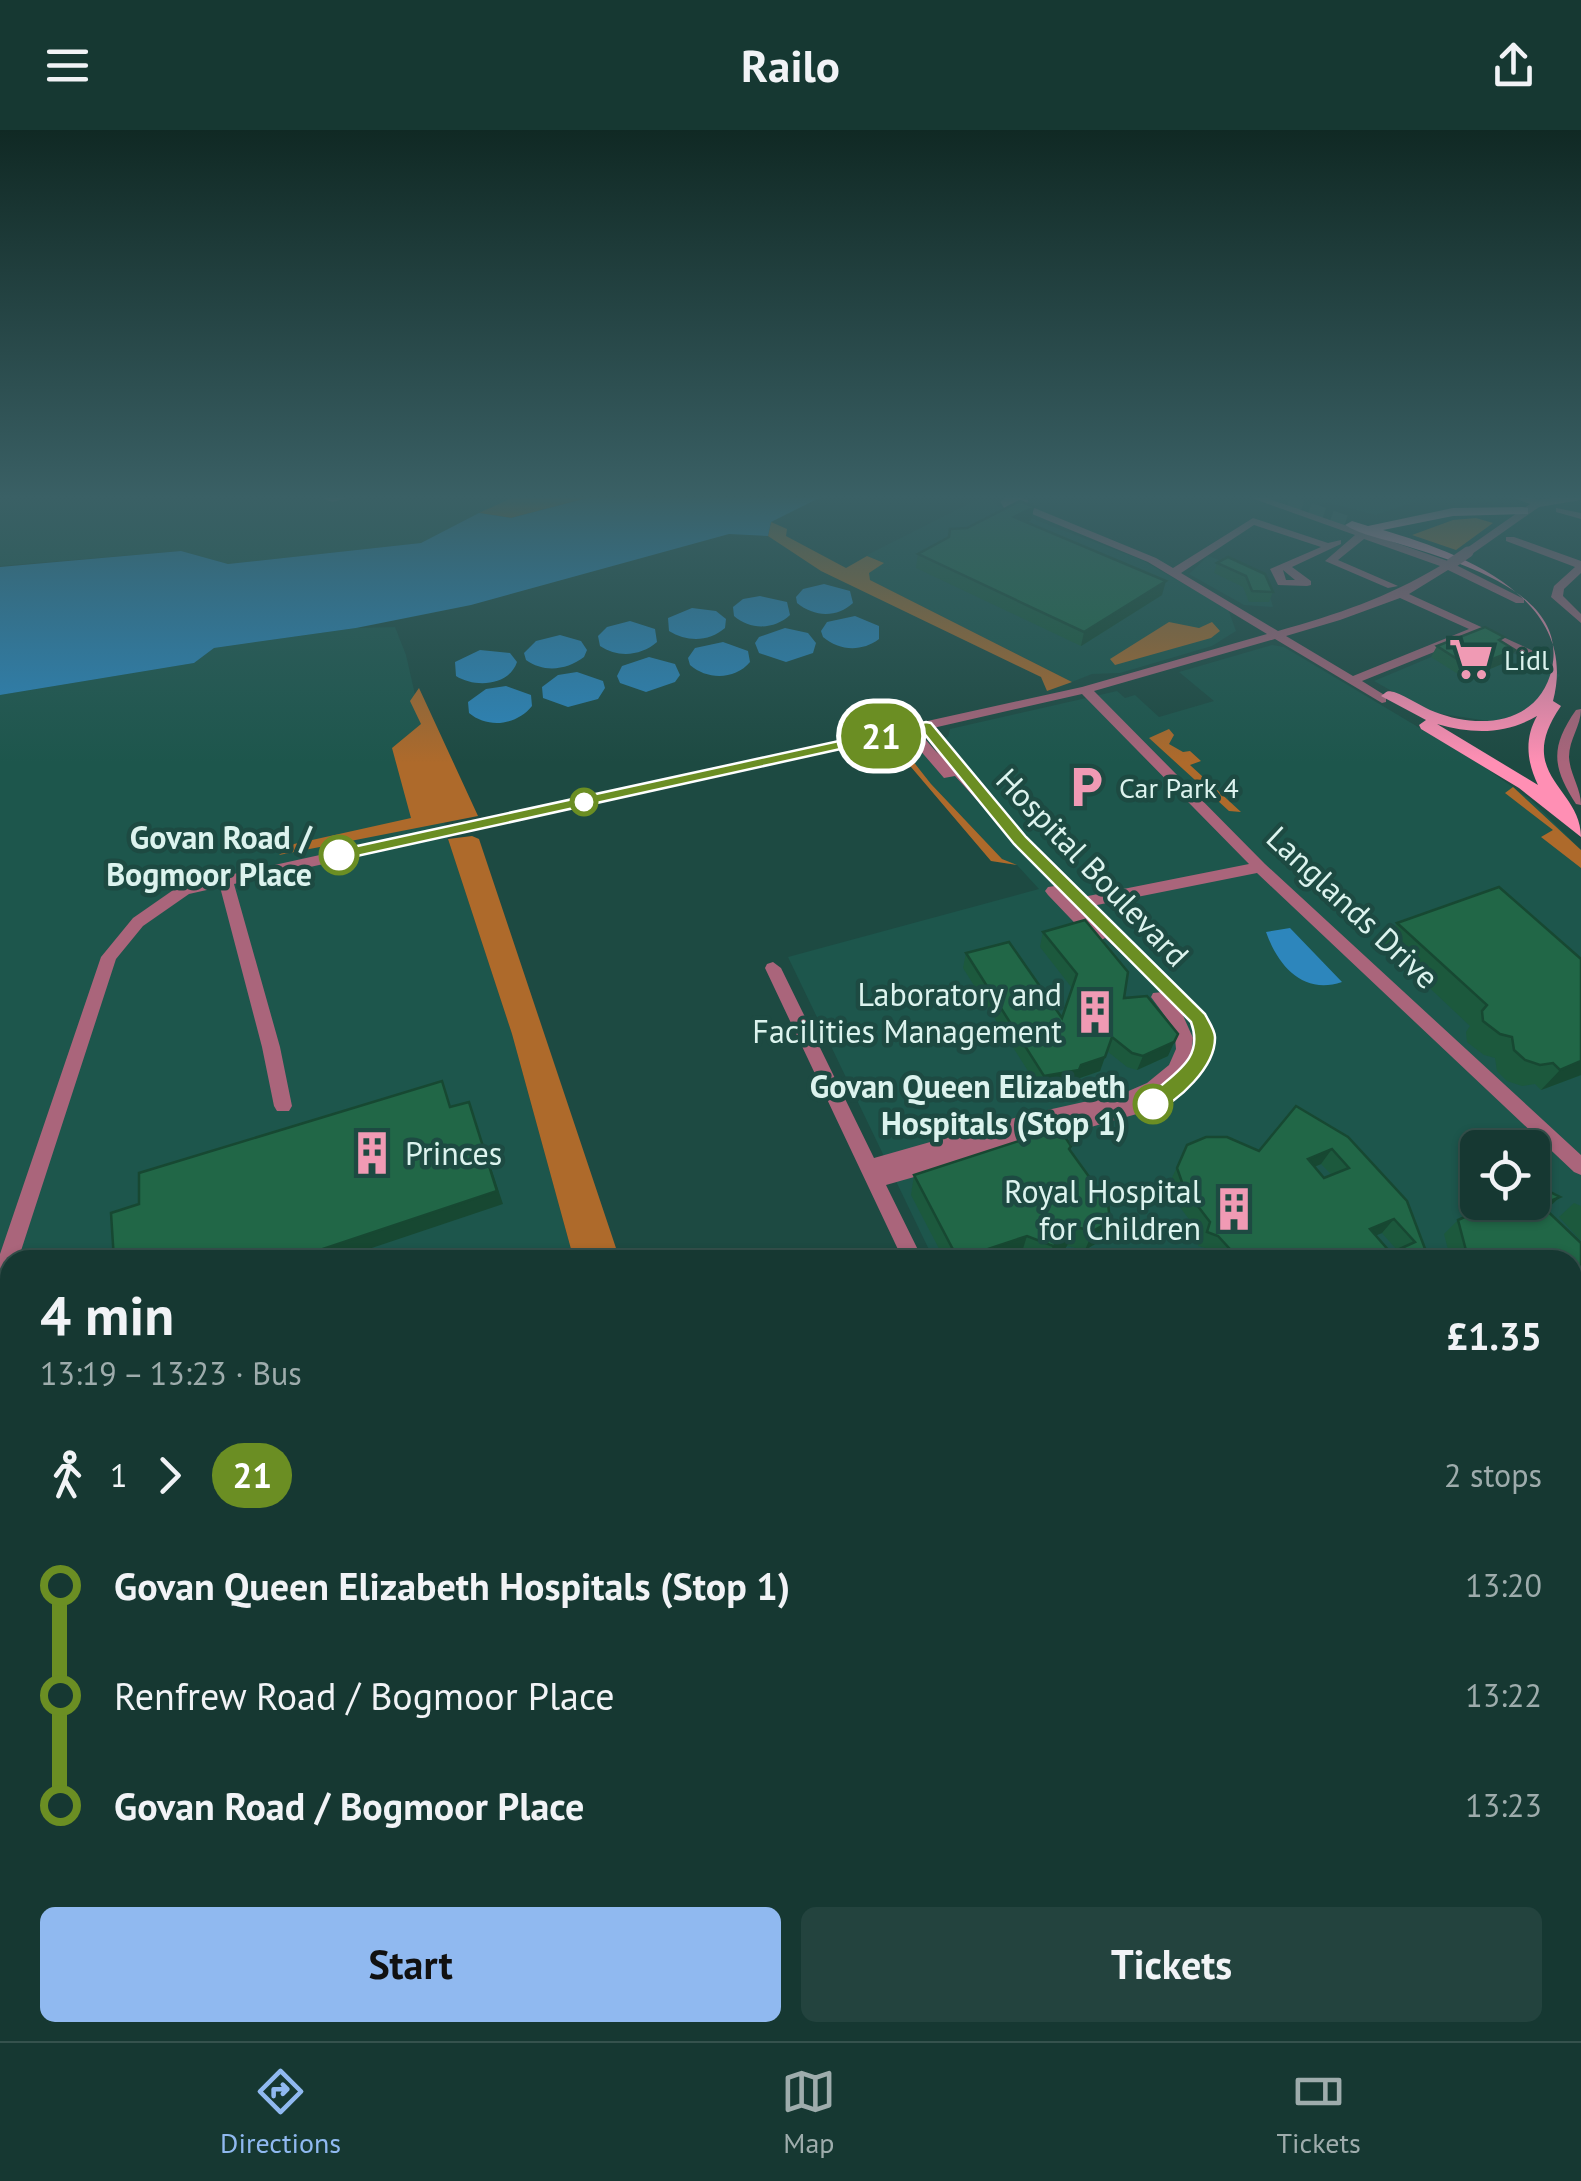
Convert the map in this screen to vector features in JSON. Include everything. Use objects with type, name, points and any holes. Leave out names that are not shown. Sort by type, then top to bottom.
[{"type":"main road","points":[[1508,584],[1546,609],[1570,641],[1576,662],[1557,711],[1549,760],[1581,831]]},
{"type":"main road","points":[[1522,584],[1565,618],[1581,642]]},
{"type":"main road","points":[[1386,698],[1432,717],[1477,727],[1512,724],[1557,711],[1576,696]]},
{"type":"main road","points":[[1386,698],[1574,816]]},
{"type":"street","points":[[1193,584],[1386,698]]},
{"type":"street","points":[[1382,584],[1534,654]]},
{"type":"street","points":[[11,1250],[108,957],[130,930],[160,904],[184,890],[1085,690],[1342,614],[1408,584]]},
{"type":"street","points":[[1488,584],[1520,601]]},
{"type":"street","points":[[1567,584],[1558,588],[1557,597],[1581,620]]},
{"type":"street","points":[[1354,680],[1477,630]]},
{"type":"street","name":"Langlands Drive","points":[[1085,690],[1260,866],[1581,1167]]},
{"type":"street","points":[[1581,714],[1564,733],[1563,761],[1567,778],[1581,801]]},
{"type":"street","name":"Hospital Boulevard","points":[[872,1174],[994,1130],[1137,1094],[1165,1080],[1184,1057],[1186,1034],[1174,1011],[918,728]]},
{"type":"street","points":[[1563,761],[1581,763]]},
{"type":"street","points":[[1074,904],[1260,866]]},
{"type":"street","points":[[225,879],[272,1047],[282,1106]]},
{"type":"street","points":[[773,968],[909,1250]]},
{"type":"shaded area","points":[[848,584],[878,584],[1072,682],[1047,691],[1041,677]]},
{"type":"shaded area","points":[[878,584],[1184,584],[1228,609],[1236,631],[1212,646],[1120,673],[1092,674],[1072,682]]},
{"type":"shaded area","points":[[1207,584],[1266,584],[1273,607],[1244,605]]},
{"type":"shaded area","points":[[1169,622],[1199,628],[1212,622],[1220,631],[1211,638],[1115,665],[1110,659]]},
{"type":"shaded area","points":[[395,627],[406,655],[448,839],[512,1034],[571,1250],[0,1250],[0,695],[194,663],[214,648],[356,628]]},
{"type":"shaded area","points":[[1479,637],[1560,675],[1527,711],[1495,722],[1429,712],[1374,681]]},
{"type":"shaded area","points":[[1272,645],[1284,647],[1480,764],[1531,800],[1581,850],[1581,1250],[929,1250],[788,957],[1039,889],[1017,865],[991,861],[894,747],[948,737],[950,729],[1117,691],[1125,698],[1135,695],[1159,717],[1214,701],[1179,672]]},
{"type":"shaded area","points":[[419,688],[478,816],[279,855],[294,844],[411,818],[392,748],[421,724],[410,701]]},
{"type":"shaded area","points":[[1169,729],[1174,735],[1169,744],[1183,752],[1190,751],[1201,761],[1190,765],[1241,812],[1229,811],[1149,738]]},
{"type":"shaded area","points":[[901,746],[1002,859],[1017,865],[991,861],[894,747]]},
{"type":"shaded area","points":[[1513,787],[1581,850],[1581,868],[1541,837],[1553,830],[1505,793]]},
{"type":"shaded area","points":[[448,839],[479,839],[617,1250],[571,1250],[512,1034]]},
{"type":"water","points":[[0,584],[547,584],[471,605],[356,628],[214,648],[194,663],[0,695]]},
{"type":"water","points":[[825,584],[850,591],[853,603],[825,614],[811,611],[797,603],[796,597],[803,589]]},
{"type":"water","points":[[760,596],[787,602],[790,615],[762,626],[747,624],[734,616],[733,607],[743,599]]},
{"type":"water","points":[[692,608],[716,611],[726,619],[725,628],[698,639],[669,631],[668,618]]},
{"type":"water","points":[[855,616],[879,626],[879,639],[851,648],[823,637],[821,631],[827,622]]},
{"type":"water","points":[[630,621],[655,629],[657,642],[629,654],[600,646],[598,636],[607,627]]},
{"type":"water","points":[[785,628],[808,633],[816,643],[813,653],[786,662],[759,653],[755,643],[759,637]]},
{"type":"water","points":[[560,635],[581,641],[587,650],[584,657],[555,668],[540,667],[526,660],[524,653],[536,641]]},
{"type":"water","points":[[723,642],[748,651],[750,662],[737,672],[721,676],[690,665],[688,658],[695,648]]},
{"type":"water","points":[[480,650],[510,653],[517,662],[507,676],[491,682],[472,682],[456,676],[455,662]]},
{"type":"water","points":[[649,657],[675,664],[680,675],[675,682],[646,692],[620,683],[617,676],[622,666]]},
{"type":"water","points":[[577,672],[603,681],[605,688],[598,699],[568,707],[543,698],[542,687],[558,675]]},
{"type":"water","points":[[506,686],[531,695],[532,706],[526,712],[502,723],[485,721],[469,713],[468,702],[486,689]]},
{"type":"water","points":[[1290,928],[1342,982],[1328,985],[1304,981],[1285,966],[1266,932]]},
{"type":"building","points":[[982,584],[1161,584],[1084,632]]},
{"type":"building","points":[[1249,584],[1270,584],[1273,592],[1252,591]]},
{"type":"building","points":[[1485,627],[1504,637],[1499,640],[1515,650],[1471,668],[1437,646]]},
{"type":"building","points":[[1499,887],[1581,959],[1581,1061],[1560,1070],[1553,1063],[1540,1065],[1525,1060],[1514,1050],[1512,1037],[1500,1034],[1483,1021],[1482,1011],[1487,1005],[1397,923]]},
{"type":"building","name":"Laboratory and Facilities Management","points":[[1085,920],[1128,972],[1124,998],[1147,996],[1178,1034],[1174,1042],[1143,1056],[1132,1053],[1112,1037],[1105,1057],[1081,1065],[1079,1070],[1044,1076],[966,953],[1009,942],[1062,1018],[1077,974],[1043,932]]},
{"type":"building","name":"Princes","points":[[442,1081],[450,1107],[469,1102],[497,1191],[320,1250],[113,1250],[111,1213],[139,1204],[139,1173]]},
{"type":"building","points":[[1296,1106],[1348,1137],[1407,1201],[1425,1250],[1398,1250],[1415,1242],[1394,1219],[1370,1229],[1388,1250],[1231,1250],[1218,1236],[1207,1232],[1210,1222],[1184,1188],[1177,1168],[1187,1145],[1206,1137],[1227,1137],[1259,1151]],"holes":[[[1332,1149],[1349,1168],[1324,1178],[1308,1159]]]},
{"type":"building","points":[[1059,1128],[1071,1146],[1069,1149],[1108,1203],[1110,1221],[1093,1231],[1075,1227],[1053,1246],[1027,1236],[985,1250],[953,1250],[914,1175]]},
{"type":"building","points":[[1550,1214],[1581,1243],[1581,1250],[1466,1250],[1458,1220],[1550,1220]]},
{"type":"bus line","name":"21","points":[[339,855],[926,726],[1020,840],[1199,1019],[1206,1037],[1200,1058],[1172,1092],[1153,1104]]},
{"type":"place","name":"Lidl","points":[[1471,659]]},
{"type":"place","name":"Car Park 4","points":[[1086,787]]},
{"type":"place","name":"Govan Road / Bogmoor Place","points":[[339,855]]},
{"type":"place","name":"Laboratory and Facilities Management","points":[[1095,1012]]},
{"type":"place","name":"Govan Queen Elizabeth Hospitals (Stop 1)","points":[[1153,1104]]},
{"type":"place","name":"Princes","points":[[372,1153]]},
{"type":"place","name":"Royal Hospital for Children","points":[[1234,1209]]}]
